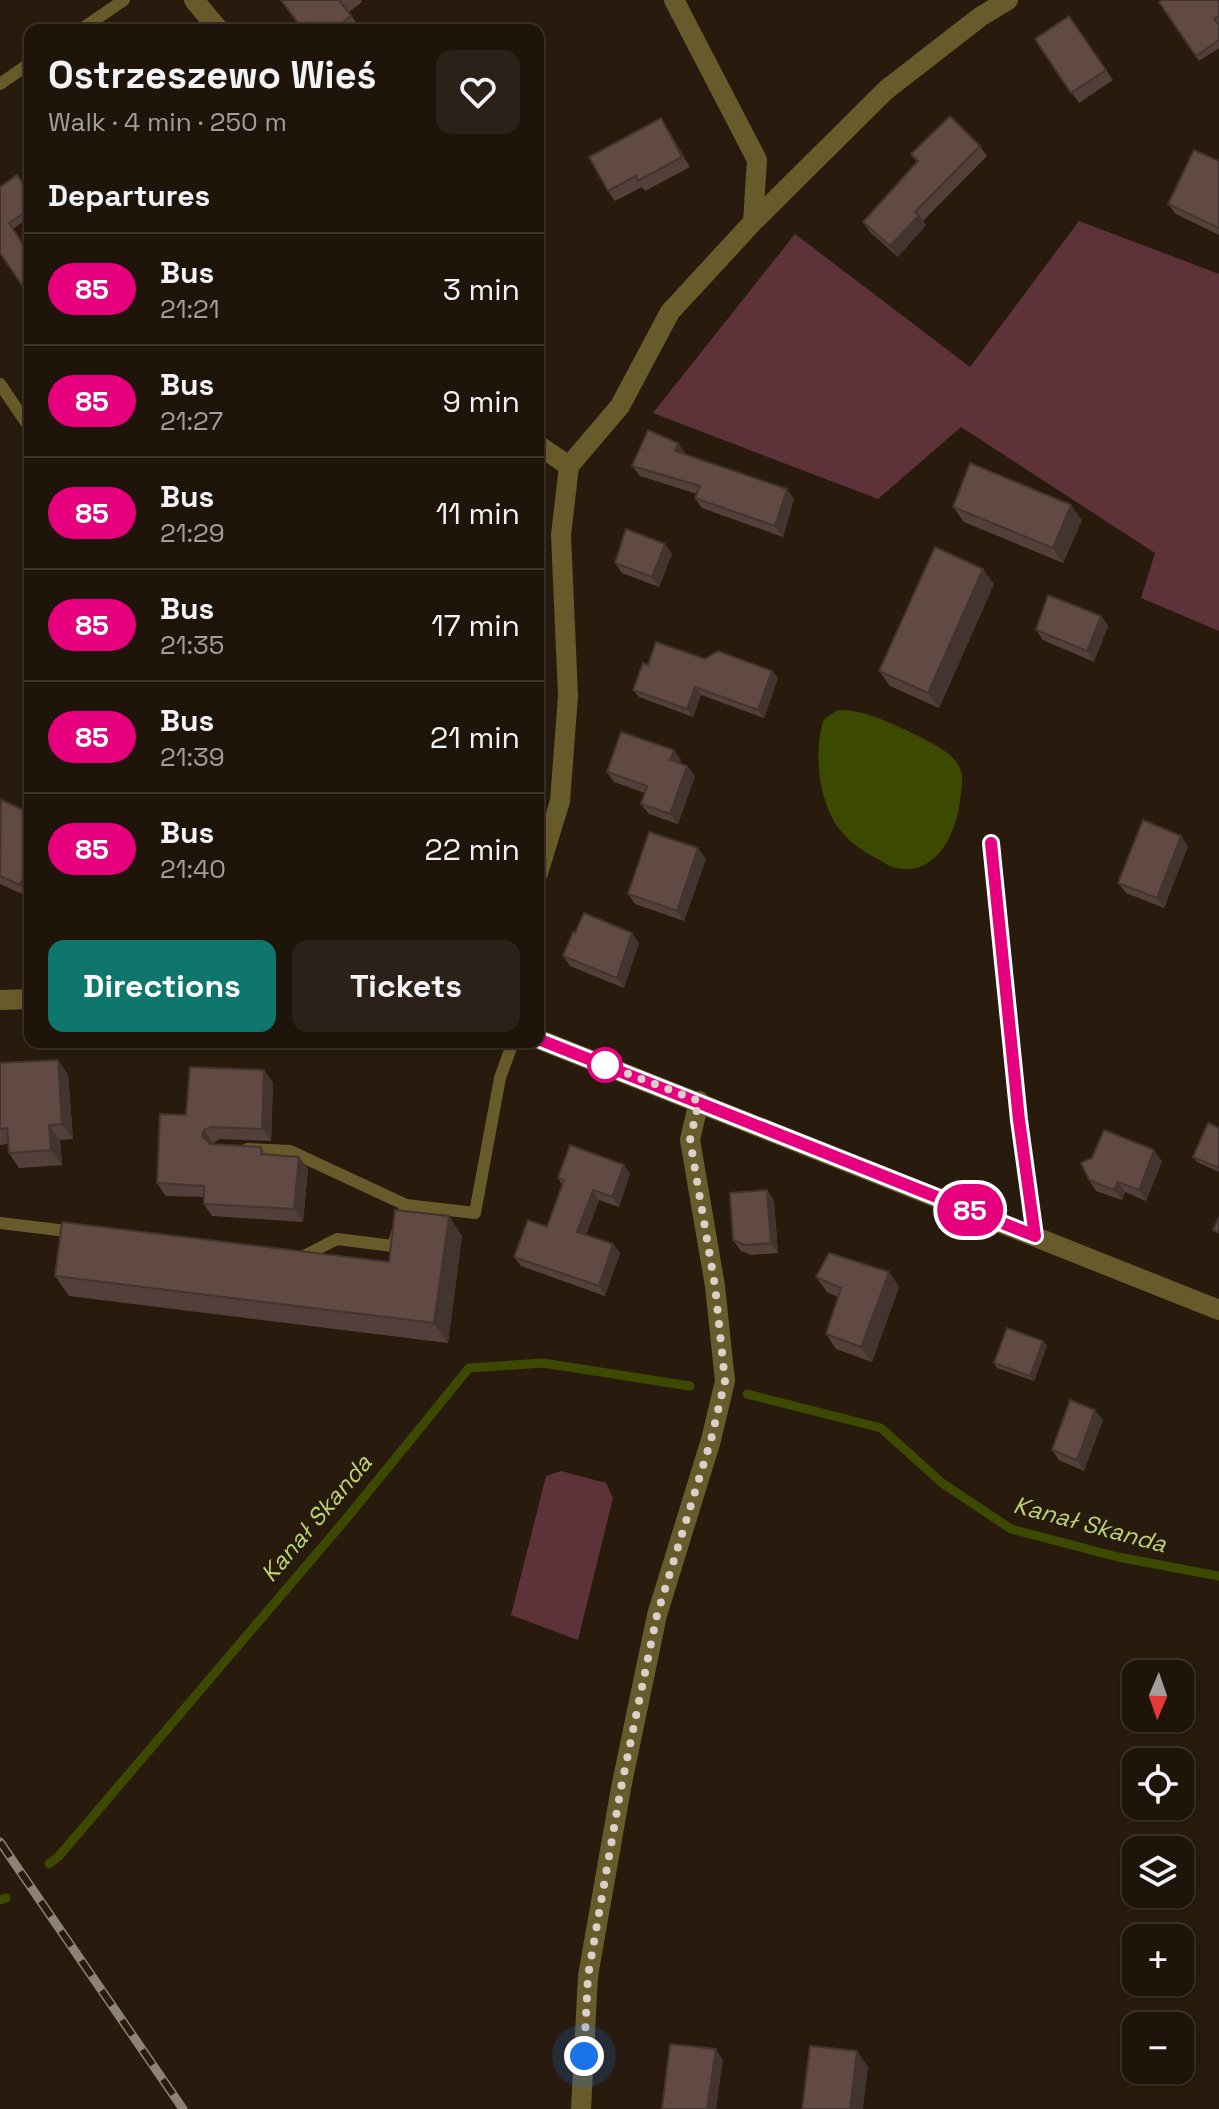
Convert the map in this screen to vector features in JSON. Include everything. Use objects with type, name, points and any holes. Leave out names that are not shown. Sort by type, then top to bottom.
[{"type":"street","points":[[194,0],[214,24]]},
{"type":"street","points":[[674,0],[757,160],[753,222]]},
{"type":"street","points":[[546,816],[560,801],[568,696],[561,535],[569,466],[620,406],[670,312],[753,222],[886,90],[980,17],[1008,0]]},
{"type":"street","points":[[544,449],[569,466]]},
{"type":"street","points":[[0,1000],[24,999]]},
{"type":"street","points":[[544,1041],[1219,1310]]},
{"type":"street","points":[[581,2109],[588,1976],[621,1788],[657,1615],[711,1440],[725,1381],[715,1286],[690,1140],[699,1101]]},
{"type":"lane","points":[[89,24],[124,0]]},
{"type":"lane","points":[[0,84],[24,67]]},
{"type":"lane","points":[[0,384],[24,419]]},
{"type":"lane","points":[[991,843],[1019,1120],[1035,1236]]},
{"type":"lane","points":[[234,1149],[290,1151],[406,1205],[475,1213],[500,1078],[511,1048]]},
{"type":"lane","points":[[287,1256],[302,1257],[337,1239],[393,1246],[406,1205]]},
{"type":"lane","points":[[0,1223],[81,1233]]},
{"type":"shaded area","points":[[1079,221],[1219,274],[1219,631],[1141,598],[1155,553],[961,427],[878,499],[653,413],[795,234],[970,367]]},
{"type":"shaded area","points":[[838,710],[865,714],[892,723],[939,747],[958,764],[962,780],[956,820],[940,853],[931,861],[909,869],[890,866],[852,842],[833,819],[822,791],[818,761],[824,719]]},
{"type":"shaded area","points":[[561,1471],[606,1483],[613,1498],[578,1640],[511,1615],[546,1476]]},
{"type":"building","points":[[281,0],[339,0],[351,16],[341,24],[299,24]]},
{"type":"building","points":[[1219,0],[1219,16],[1214,19],[1219,25],[1219,40],[1196,56],[1159,2]]},
{"type":"building","points":[[1069,16],[1106,70],[1071,93],[1035,39]]},
{"type":"building","points":[[950,116],[980,146],[915,212],[919,215],[890,246],[863,222],[918,161],[911,154]]},
{"type":"building","points":[[661,118],[682,157],[638,181],[636,176],[608,191],[589,157]]},
{"type":"building","points":[[1194,150],[1219,161],[1219,228],[1168,204]]},
{"type":"building","points":[[17,175],[24,185],[24,213],[9,223],[24,246],[24,288],[0,253],[0,187]]},
{"type":"building","points":[[648,430],[678,443],[675,451],[787,489],[775,526],[695,498],[700,486],[632,466]]},
{"type":"building","points":[[970,463],[1071,505],[1053,548],[953,507]]},
{"type":"building","points":[[626,529],[665,544],[652,577],[615,563]]},
{"type":"building","points":[[935,547],[983,569],[928,693],[879,671]]},
{"type":"building","points":[[1048,595],[1101,616],[1087,651],[1036,630]]},
{"type":"building","points":[[656,642],[705,659],[718,651],[772,671],[758,710],[695,687],[687,709],[633,690],[643,663],[648,665]]},
{"type":"building","points":[[621,732],[674,750],[670,760],[687,766],[670,814],[641,804],[647,786],[607,772]]},
{"type":"building","points":[[1,800],[24,810],[24,875],[20,885],[0,876]]},
{"type":"building","points":[[1143,820],[1181,836],[1157,898],[1118,883]]},
{"type":"building","points":[[649,832],[698,848],[677,911],[628,894]]},
{"type":"building","points":[[584,913],[632,933],[617,978],[563,956]]},
{"type":"building","points":[[58,1060],[62,1124],[49,1125],[51,1150],[9,1153],[7,1128],[0,1129],[0,1063]]},
{"type":"building","points":[[190,1067],[264,1070],[262,1129],[211,1127],[204,1130],[202,1136],[210,1144],[261,1147],[261,1154],[299,1157],[294,1209],[204,1204],[204,1186],[157,1183],[160,1114],[186,1115]]},
{"type":"building","points":[[1208,1123],[1219,1128],[1219,1168],[1193,1157]]},
{"type":"building","points":[[1104,1130],[1154,1150],[1139,1190],[1118,1182],[1114,1190],[1089,1180],[1081,1163],[1092,1158]]},
{"type":"building","points":[[570,1145],[624,1165],[612,1197],[593,1190],[577,1232],[613,1244],[599,1286],[514,1257],[528,1220],[547,1227],[564,1180],[558,1178]]},
{"type":"building","points":[[767,1190],[771,1243],[745,1245],[733,1240],[730,1193]]},
{"type":"building","points":[[395,1210],[449,1216],[434,1323],[55,1276],[62,1222],[389,1262]]},
{"type":"building","points":[[1219,1217],[1219,1233],[1213,1230]]},
{"type":"building","points":[[829,1253],[889,1272],[861,1347],[826,1334],[841,1288],[816,1277]]},
{"type":"building","points":[[1007,1328],[1043,1341],[1030,1376],[994,1363]]},
{"type":"building","points":[[1070,1400],[1095,1410],[1077,1460],[1052,1450]]},
{"type":"building","points":[[670,2044],[716,2049],[707,2109],[662,2109]]},
{"type":"building","points":[[810,2046],[857,2051],[850,2109],[802,2109]]},
{"type":"waterway","name":"Kanał Skanda","points":[[49,1864],[346,1519],[469,1368],[543,1363],[690,1386]]},
{"type":"waterway","name":"Kanał Skanda","points":[[747,1394],[881,1428],[942,1483],[1011,1529],[1118,1557],[1219,1576]]},
{"type":"waterway","name":"Kanał Skanda","points":[[0,1900],[6,1898]]},
{"type":"railway","points":[[0,1842],[183,2109]]},
{"type":"bus line","name":"85","points":[[544,1041],[1035,1236],[1019,1120],[991,843]]},
{"type":"route","points":[[584,2056],[588,1976],[621,1788],[657,1615],[711,1440],[725,1381],[715,1286],[690,1140],[699,1101],[605,1065]]}]
